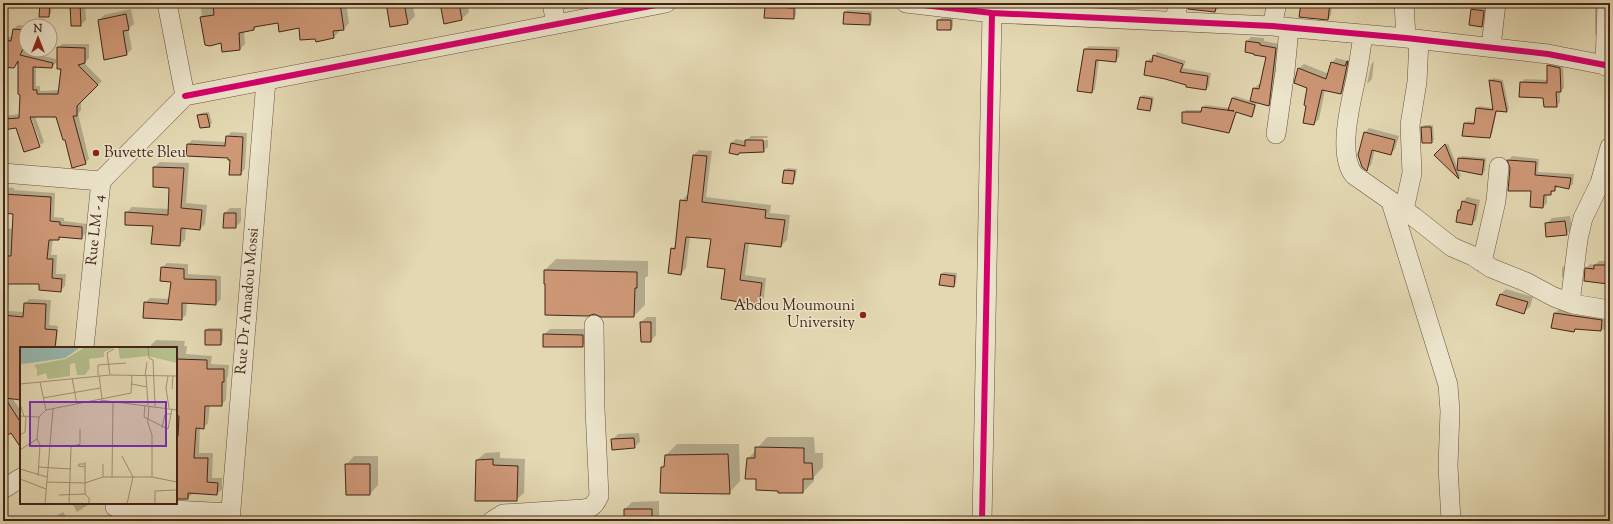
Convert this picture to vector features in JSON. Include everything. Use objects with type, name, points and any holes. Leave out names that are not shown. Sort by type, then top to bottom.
[{"type":"street","points":[[167,3],[185,96],[666,3]]},
{"type":"street","points":[[552,3],[556,24]]},
{"type":"street","points":[[906,3],[992,13],[1281,27],[1363,34],[1548,54],[1608,66],[1607,3]]},
{"type":"street","points":[[1175,22],[1178,3]]},
{"type":"street","points":[[1276,134],[1285,71],[1277,3]]},
{"type":"street","points":[[1404,3],[1413,39],[1417,82],[1410,125],[1412,173],[1397,206],[1448,385],[1450,411],[1448,466],[1451,521]]},
{"type":"street","points":[[1491,47],[1496,3]]},
{"type":"street","points":[[982,521],[992,13]]},
{"type":"street","points":[[1363,34],[1356,79],[1348,114],[1346,149],[1348,166],[1354,175],[1420,221],[1452,247],[1491,268],[1526,282],[1554,297],[1570,303],[1610,310]]},
{"type":"street","name":"Rue Dr Amadou Mossi","points":[[231,517],[266,81]]},
{"type":"street","name":"Rue LM - 4","points":[[84,347],[101,181],[185,96]]},
{"type":"street","points":[[1570,303],[1582,218],[1600,183],[1610,147]]},
{"type":"street","points":[[1482,262],[1496,201],[1499,167]]},
{"type":"street","points":[[3,174],[101,181]]},
{"type":"street","points":[[492,521],[503,514],[583,510],[596,504],[599,496],[595,409],[594,325]]},
{"type":"street","points":[[3,489],[20,479]]},
{"type":"street","points":[[113,510],[231,517]]},
{"type":"building","points":[[40,3],[50,3],[49,17],[39,17]]},
{"type":"building","points":[[70,3],[80,3],[81,26],[71,26]]},
{"type":"building","points":[[213,3],[340,3],[344,30],[333,31],[334,38],[316,42],[315,39],[300,40],[299,28],[279,32],[278,23],[254,27],[254,30],[239,33],[240,50],[222,52],[221,43],[210,46],[205,45],[200,17],[214,15]]},
{"type":"building","points":[[386,3],[404,3],[408,24],[390,27]]},
{"type":"building","points":[[440,3],[459,3],[462,20],[444,24]]},
{"type":"building","points":[[1189,3],[1217,3],[1215,12],[1188,9]]},
{"type":"building","points":[[1301,3],[1330,3],[1328,20],[1299,17]]},
{"type":"building","points":[[765,7],[794,8],[794,19],[764,18]]},
{"type":"building","points":[[1471,9],[1484,11],[1482,27],[1469,25]]},
{"type":"building","points":[[844,12],[870,14],[870,25],[843,24]]},
{"type":"building","points":[[126,14],[129,30],[123,31],[127,55],[104,60],[98,20]]},
{"type":"building","points":[[937,20],[951,20],[951,30],[937,30]]},
{"type":"building","points":[[13,29],[18,29],[18,58],[32,58],[53,63],[52,68],[33,67],[33,90],[37,90],[37,94],[58,94],[61,69],[57,69],[58,47],[85,48],[85,63],[78,65],[98,85],[77,106],[77,116],[73,116],[86,164],[72,168],[65,140],[63,140],[56,117],[30,117],[40,147],[24,152],[16,128],[3,130],[3,119],[19,118],[20,95],[18,94],[18,61],[14,68],[3,67],[3,40],[11,41]]},
{"type":"building","points":[[1246,41],[1260,43],[1260,45],[1276,48],[1269,106],[1250,101],[1253,88],[1259,89],[1266,57],[1245,52]]},
{"type":"building","points":[[1084,49],[1117,50],[1116,62],[1096,60],[1092,93],[1077,91]]},
{"type":"building","points":[[1153,55],[1183,64],[1180,72],[1208,76],[1206,90],[1186,87],[1186,85],[1165,79],[1144,75],[1146,61],[1152,62]]},
{"type":"building","points":[[1347,61],[1341,94],[1322,90],[1314,125],[1303,123],[1307,88],[1294,83],[1298,68],[1326,79],[1331,62],[1345,66]]},
{"type":"building","points":[[1547,65],[1560,68],[1561,92],[1556,92],[1557,107],[1544,107],[1543,98],[1519,97],[1520,82],[1547,83]]},
{"type":"building","points":[[1489,80],[1501,82],[1507,112],[1496,111],[1490,138],[1462,136],[1464,123],[1474,124],[1476,108],[1493,110]]},
{"type":"building","points":[[1140,97],[1152,99],[1150,111],[1137,109]]},
{"type":"building","points":[[1232,98],[1255,105],[1252,117],[1236,112],[1229,133],[1182,123],[1182,112],[1201,112],[1202,107],[1234,111],[1228,110]]},
{"type":"building","points":[[207,114],[210,127],[200,128],[197,115]]},
{"type":"building","points":[[1421,127],[1431,127],[1432,143],[1422,143]]},
{"type":"building","points":[[1364,132],[1395,140],[1391,155],[1372,150],[1367,171],[1362,167],[1358,155]]},
{"type":"building","points":[[226,136],[243,137],[241,175],[229,175],[230,160],[228,160],[228,158],[186,156],[187,144],[225,146]]},
{"type":"building","points":[[745,140],[763,140],[764,152],[739,153],[738,155],[729,153],[731,143],[745,146]]},
{"type":"building","points":[[1445,144],[1459,179],[1434,155]]},
{"type":"building","points":[[693,155],[707,156],[702,202],[766,210],[765,218],[785,220],[781,247],[745,243],[740,280],[762,283],[759,305],[721,299],[725,269],[707,267],[711,239],[686,237],[681,275],[668,273],[671,248],[675,249],[680,200],[687,201]]},
{"type":"building","points":[[1458,158],[1484,160],[1482,175],[1457,170]]},
{"type":"building","points":[[1507,160],[1536,162],[1535,175],[1571,178],[1569,189],[1555,186],[1555,191],[1551,191],[1551,195],[1544,195],[1543,208],[1530,207],[1531,191],[1508,191],[1510,168]]},
{"type":"building","points":[[153,167],[184,168],[181,208],[202,210],[200,230],[181,228],[180,246],[151,244],[153,226],[125,225],[125,212],[168,215],[169,188],[153,187]]},
{"type":"building","points":[[784,170],[795,171],[793,184],[782,183]]},
{"type":"building","points":[[3,194],[51,197],[50,221],[60,222],[60,225],[82,227],[82,239],[59,237],[59,240],[49,240],[47,259],[53,259],[52,278],[62,279],[61,292],[39,290],[39,284],[3,284],[3,256],[11,256],[13,214],[3,213]]},
{"type":"building","points":[[1462,201],[1476,205],[1472,225],[1456,222],[1458,210],[1460,210]]},
{"type":"building","points":[[224,213],[236,213],[236,228],[223,228]]},
{"type":"building","points":[[1565,221],[1567,235],[1546,237],[1545,223]]},
{"type":"building","points":[[1594,265],[1607,265],[1608,284],[1584,281],[1585,268],[1594,269]]},
{"type":"building","points":[[161,267],[184,269],[184,279],[216,280],[216,305],[182,303],[182,320],[143,318],[144,302],[168,304],[171,282],[160,281]]},
{"type":"building","points":[[544,270],[637,272],[634,317],[601,317],[594,314],[588,316],[545,315]]},
{"type":"building","points":[[941,274],[955,276],[954,287],[939,285]]},
{"type":"building","points":[[1500,294],[1528,302],[1524,314],[1496,305]]},
{"type":"building","points":[[24,303],[46,304],[45,329],[57,330],[55,347],[20,347],[20,400],[5,398],[20,421],[20,446],[11,433],[3,438],[3,315],[23,317]]},
{"type":"building","points":[[1554,313],[1602,320],[1601,331],[1575,329],[1574,332],[1551,328]]},
{"type":"building","points":[[640,322],[651,322],[651,342],[641,342]]},
{"type":"building","points":[[205,330],[221,330],[221,345],[205,345]]},
{"type":"building","points":[[543,334],[583,335],[583,347],[543,347]]},
{"type":"building","points":[[177,359],[207,360],[207,369],[224,369],[224,382],[222,382],[222,406],[205,406],[204,429],[196,428],[194,458],[208,458],[207,482],[218,483],[217,495],[188,493],[188,499],[177,499],[177,436],[179,416],[177,416]]},
{"type":"building","points":[[634,438],[635,448],[612,450],[611,439]]},
{"type":"building","points":[[755,447],[804,448],[804,463],[812,463],[813,479],[803,479],[803,493],[778,493],[778,491],[756,490],[756,479],[745,479],[747,458],[755,458]]},
{"type":"building","points":[[728,454],[730,494],[660,493],[661,467],[664,467],[665,455]]},
{"type":"building","points":[[493,459],[493,465],[518,466],[517,501],[475,501],[476,460]]},
{"type":"building","points":[[345,464],[370,464],[370,495],[346,495]]},
{"type":"building","points":[[624,509],[652,509],[652,521],[624,521]]},
{"type":"cycle path","points":[[185,96],[666,3]]},
{"type":"cycle path","points":[[906,3],[992,13],[1272,26],[1406,38],[1548,54],[1610,66]]},
{"type":"cycle path","points":[[982,521],[992,13]]},
{"type":"place","name":"Buvette Bleu","points":[[96,153]]},
{"type":"place","name":"Abdou Moumouni University","points":[[863,315]]}]
